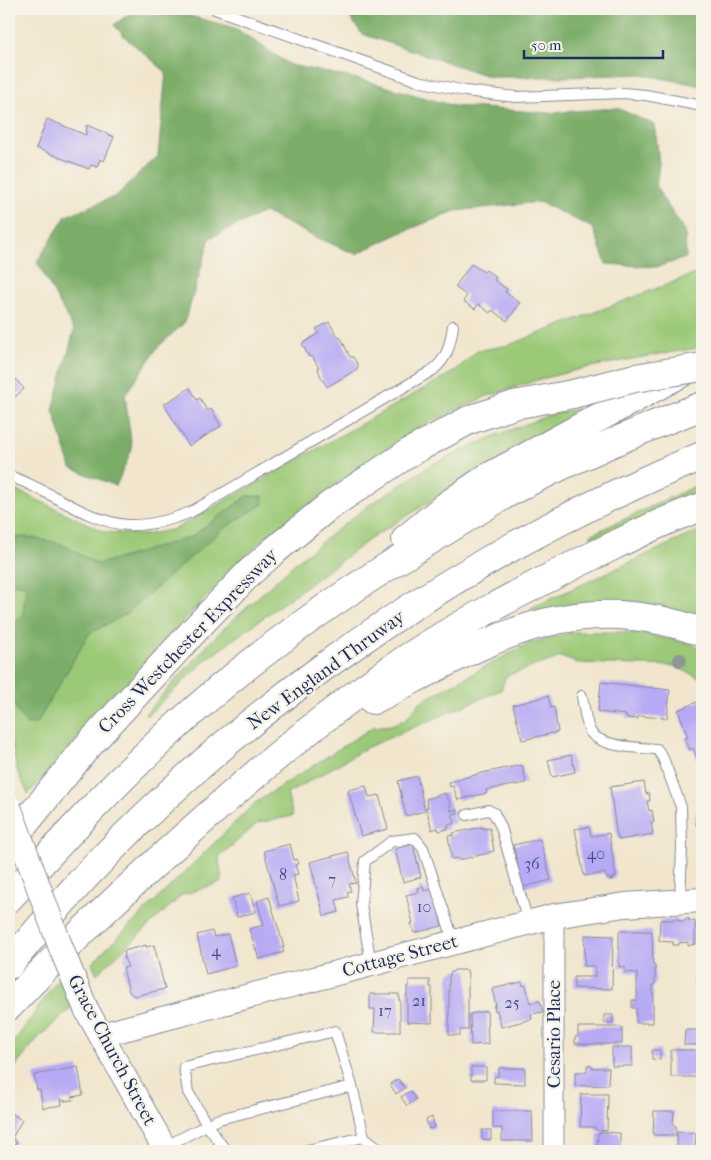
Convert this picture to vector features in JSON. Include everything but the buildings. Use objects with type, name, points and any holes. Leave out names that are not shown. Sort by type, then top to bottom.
[{"type":"highway","points":[[340,598],[446,506],[488,478],[636,396],[702,363]]},
{"type":"highway","name":"Cross Westchester Expressway","points":[[9,843],[86,748],[207,616],[274,550],[329,506],[390,464],[469,420],[514,405],[573,394],[635,378],[702,367]]},
{"type":"highway","points":[[9,898],[119,782],[181,722],[273,645],[410,552],[523,485],[645,428],[702,406]]},
{"type":"highway","name":"New England Thruway","points":[[9,965],[32,935],[192,772],[314,675],[422,600],[493,556],[597,502],[702,456]]},
{"type":"highway","points":[[9,1006],[80,932],[211,813],[298,738],[405,660],[482,613],[634,536],[702,507]]},
{"type":"highway","points":[[298,738],[480,646],[548,620],[577,615],[629,614],[680,624],[702,632]]},
{"type":"street","name":"Grace Church Street","points":[[9,807],[61,948],[86,1009],[165,1149]]},
{"type":"street","name":"Cottage Street","points":[[101,1035],[554,916],[625,904],[691,900]]},
{"type":"street","name":"Cesario Place","points":[[554,916],[554,1151]]},
{"type":"lane","points":[[215,9],[410,78],[441,87],[516,97],[622,92],[702,106]]},
{"type":"lane","points":[[9,476],[96,517],[112,522],[142,524],[175,518],[191,512],[433,370],[441,364],[447,354],[453,326]]},
{"type":"lane","points":[[582,696],[589,730],[592,735],[607,743],[657,749],[663,758],[680,808],[682,847],[691,900]]},
{"type":"lane","points":[[466,815],[488,810],[494,813],[501,827],[528,922]]},
{"type":"lane","points":[[371,964],[361,904],[365,861],[392,841],[415,838],[423,848],[454,942]]},
{"type":"lane","points":[[226,1151],[207,1125],[188,1092],[184,1067],[335,1031],[352,1086],[364,1137],[372,1151]]},
{"type":"lane","points":[[165,1149],[219,1119],[352,1086]]},
{"type":"lane","points":[[303,1151],[364,1137]]},
{"type":"lane","points":[[364,1137],[382,1151]]},
{"type":"green space","points":[[344,9],[702,9],[702,86],[640,74],[566,77],[491,77],[362,34]]},
{"type":"green space","points":[[129,14],[186,15],[235,28],[290,65],[363,80],[454,106],[548,113],[617,108],[655,125],[659,164],[656,185],[663,199],[685,231],[686,258],[657,267],[606,264],[593,228],[539,202],[455,211],[398,234],[356,254],[315,237],[264,212],[210,238],[185,322],[158,347],[125,395],[132,449],[116,486],[71,468],[53,410],[74,330],[37,262],[66,216],[116,196],[158,156],[166,72],[127,39],[114,25]]},
{"type":"green space","points":[[702,271],[702,346],[585,368],[537,380],[485,397],[426,424],[361,466],[259,543],[175,629],[28,794],[17,770],[9,732],[9,488],[105,532],[145,535],[175,529],[455,371],[477,351],[509,345]]},
{"type":"green space","points":[[592,407],[533,438],[373,537],[207,659],[147,716],[145,714],[216,636],[296,562],[369,505],[433,464],[497,435],[555,413]]},
{"type":"green space","points":[[702,483],[702,495],[593,538],[590,535]]},
{"type":"green space","points":[[247,496],[263,496],[263,504],[223,529],[126,614],[89,634],[37,723],[27,725],[17,711],[9,690],[9,642],[12,626],[23,615],[26,585],[9,583],[9,538],[28,537],[62,544],[97,564],[191,537]]},
{"type":"green space","points":[[702,530],[702,625],[533,615],[531,608]]},
{"type":"green space","points":[[574,632],[636,632],[692,644],[702,650],[702,679],[674,666],[577,663],[561,657],[506,676],[501,690],[368,747],[287,794],[293,816],[258,823],[219,857],[222,882],[182,895],[97,974],[92,963],[255,803],[373,727],[391,725],[406,719],[420,702],[529,643]]},
{"type":"green space","points":[[59,978],[71,1008],[38,1038],[9,1075],[9,1049]]}]
